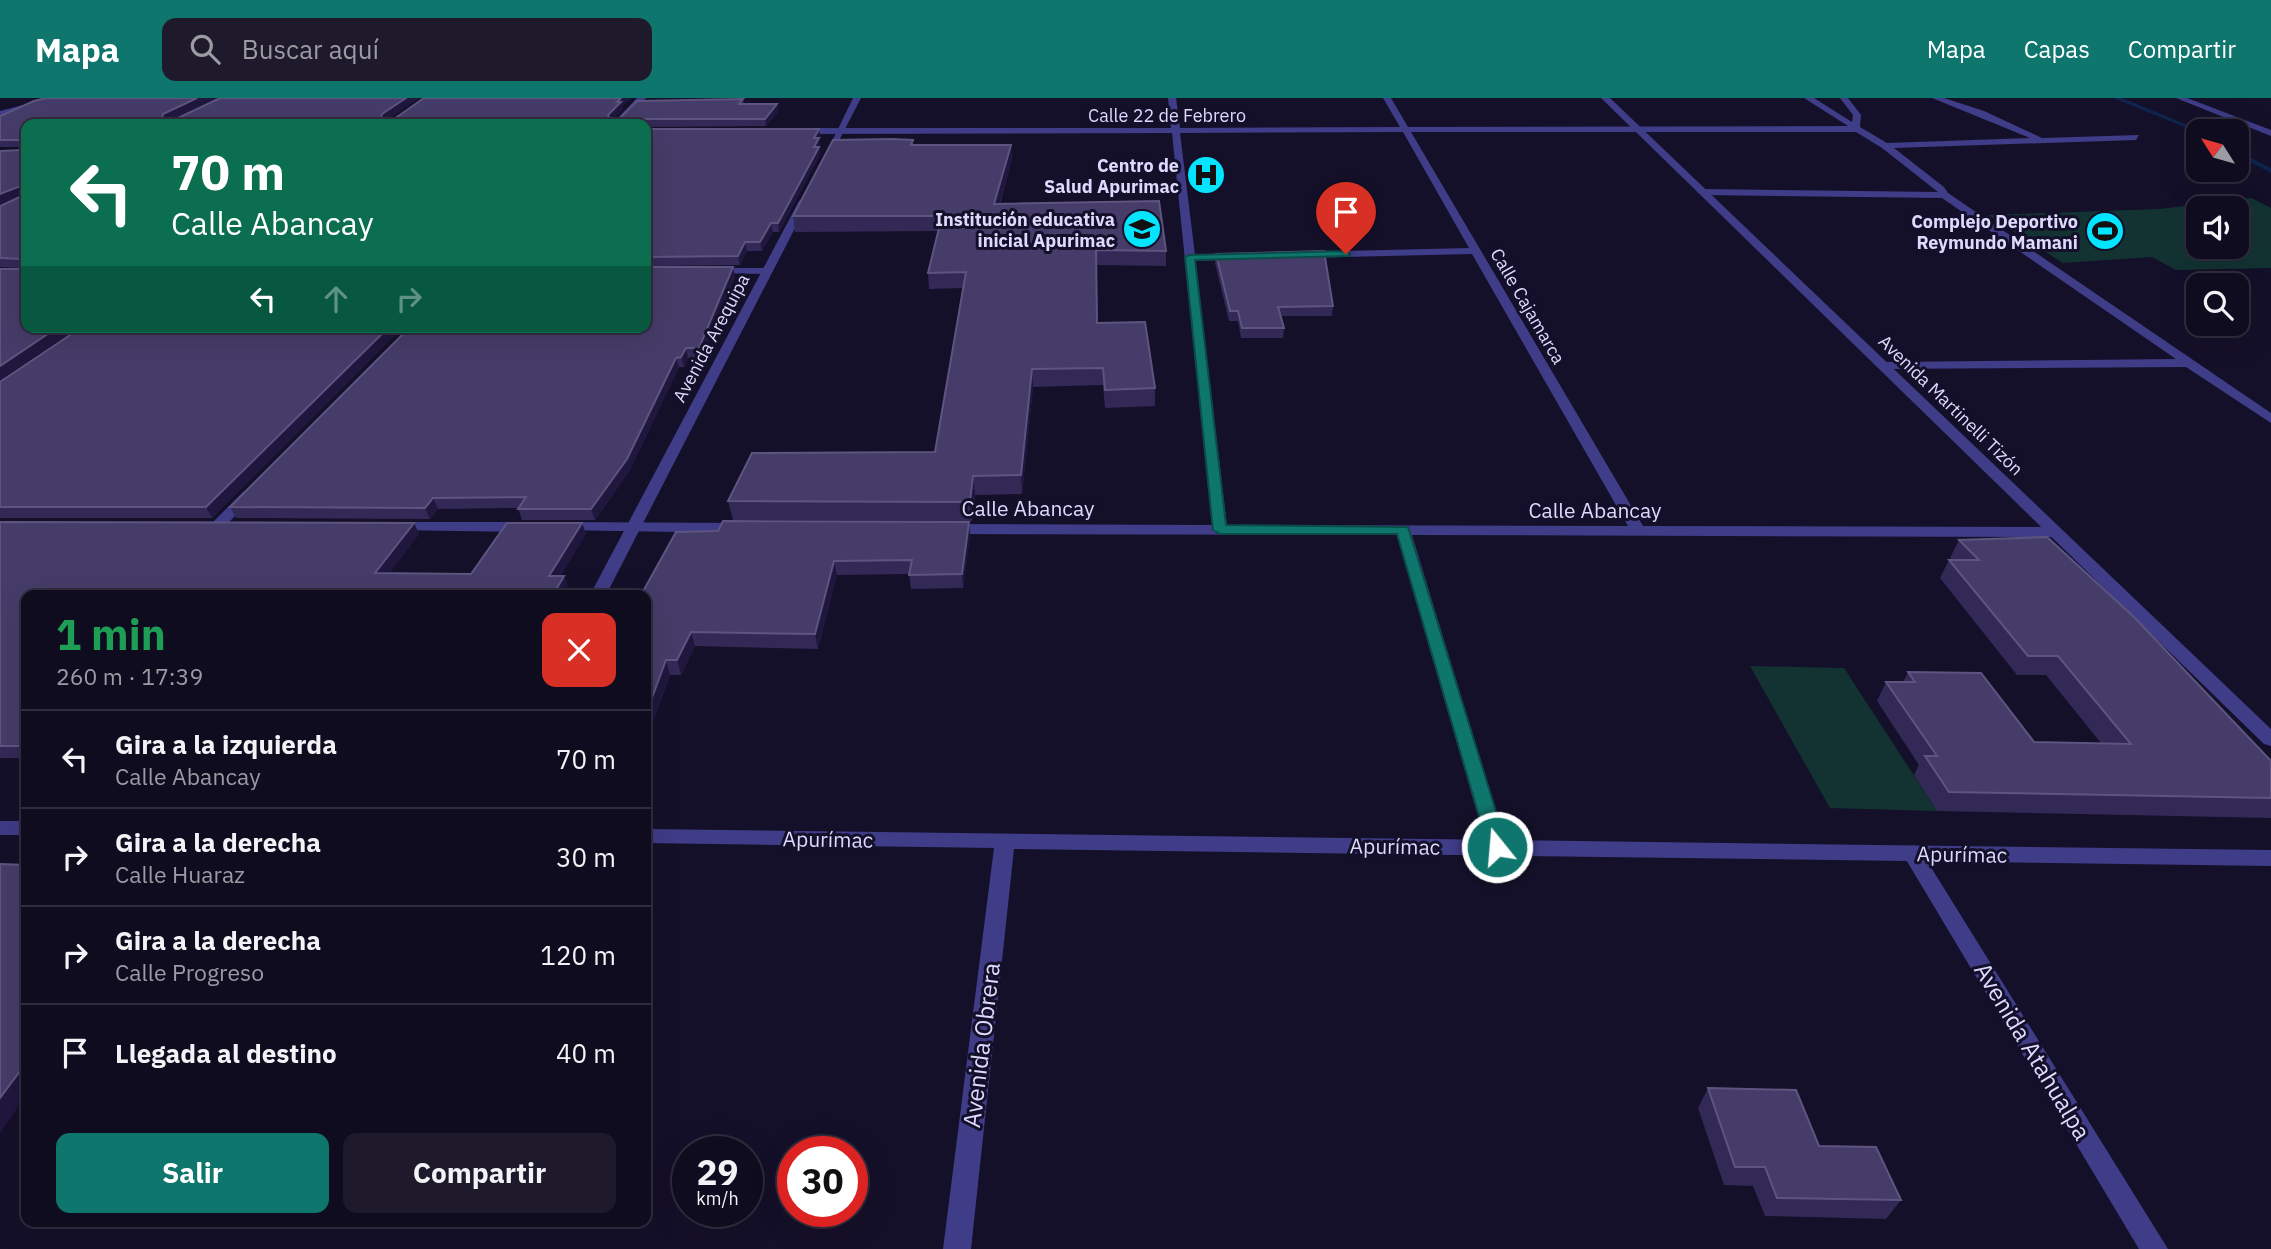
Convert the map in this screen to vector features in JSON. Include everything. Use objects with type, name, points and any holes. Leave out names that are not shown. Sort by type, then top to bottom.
[{"type":"street","points":[[0,113],[60,98]]},
{"type":"street","points":[[621,119],[642,98]]},
{"type":"street","points":[[822,166],[857,98]]},
{"type":"street","points":[[1172,98],[1220,530]]},
{"type":"street","name":"Calle Cajamarca","points":[[1387,98],[1638,531]]},
{"type":"street","name":"Avenida Martinelli Tizón","points":[[1605,98],[2271,740]]},
{"type":"street","points":[[1808,98],[1885,146],[1944,195],[2271,419]]},
{"type":"street","points":[[1844,98],[1857,115],[1856,129]]},
{"type":"street","points":[[1936,98],[1981,113],[2045,142]]},
{"type":"street","points":[[2180,98],[2271,133]]},
{"type":"street","name":"Calle 22 de Febrero","points":[[784,132],[1856,129]]},
{"type":"street","points":[[1885,146],[2136,137]]},
{"type":"street","name":"Avenida Arequipa","points":[[601,590],[810,190]]},
{"type":"street","points":[[1702,192],[1944,195]]},
{"type":"street","points":[[1285,256],[1476,251]]},
{"type":"street","points":[[1189,257],[1244,256]]},
{"type":"street","points":[[700,271],[767,271]]},
{"type":"street","points":[[1883,366],[2188,363]]},
{"type":"street","points":[[244,526],[210,526],[264,479]]},
{"type":"street","points":[[383,527],[759,528]]},
{"type":"street","name":"Calle Abancay","points":[[927,528],[2055,533]]},
{"type":"street","points":[[1403,530],[1497,847]]},
{"type":"street","points":[[0,828],[21,828]]},
{"type":"street","name":"Apurímac","points":[[651,836],[2271,858]]},
{"type":"street","name":"Avenida Obrera","points":[[957,1249],[1005,841]]},
{"type":"street","name":"Avenida Atahualpa","points":[[1912,853],[2154,1249]]},
{"type":"green space","name":"Complejo Deportivo Reymundo Mamani","points":[[2251,198],[2271,208],[2271,268],[2176,270],[2152,257],[2063,263],[1988,215],[2186,206],[2186,259],[2249,259]]},
{"type":"green space","points":[[1750,666],[1844,668],[1937,811],[1830,808]]},
{"type":"building","points":[[46,98],[197,98],[163,114],[162,118],[176,119],[21,119],[21,140],[0,140],[0,116]]},
{"type":"building","points":[[220,98],[406,98],[382,114],[381,118],[394,119],[176,119]]},
{"type":"building","points":[[424,98],[621,98],[617,102],[621,102],[608,115],[610,119],[394,119]]},
{"type":"building","points":[[743,99],[739,104],[777,104],[765,119],[610,119],[620,118],[637,101]]},
{"type":"building","points":[[651,129],[819,129],[814,138],[819,138],[814,147],[819,147],[778,223],[771,223],[760,242],[745,242],[738,256],[651,257]]},
{"type":"building","points":[[833,140],[913,140],[911,145],[1011,145],[994,204],[1159,201],[1166,251],[1096,250],[1097,323],[1145,322],[1155,388],[1105,390],[1103,368],[1032,369],[1021,475],[973,476],[970,502],[728,501],[752,453],[935,452],[966,272],[928,273],[942,216],[793,216]]},
{"type":"building","points":[[21,150],[21,186],[0,194],[0,151]]},
{"type":"building","points":[[21,196],[21,259],[0,258],[0,206]]},
{"type":"building","points":[[1324,251],[1333,306],[1278,307],[1284,328],[1242,328],[1238,311],[1230,311],[1216,254]]},
{"type":"building","points":[[651,267],[733,267],[699,348],[686,348],[681,357],[676,358],[627,459],[591,509],[518,509],[526,497],[433,498],[425,508],[230,507],[404,333],[651,333]]},
{"type":"building","points":[[0,269],[21,269],[21,333],[49,333],[0,366]]},
{"type":"building","points":[[73,333],[383,333],[206,507],[0,507],[0,382]]},
{"type":"building","points":[[723,521],[969,522],[962,574],[909,575],[912,560],[834,561],[815,634],[691,632],[677,660],[666,660],[651,700],[651,590],[644,590],[676,532],[718,531]]},
{"type":"building","points":[[0,522],[414,523],[375,573],[471,574],[507,523],[582,523],[549,576],[564,576],[556,590],[21,590],[21,746],[0,746]]},
{"type":"building","points":[[2047,537],[2134,617],[2271,761],[2271,798],[1949,792],[1925,756],[1937,756],[1886,682],[1915,682],[1908,672],[1981,673],[2034,742],[2131,744],[2058,656],[2028,656],[1949,560],[1979,560],[1959,540]]},
{"type":"building","points":[[0,864],[21,865],[21,1070],[0,1098]]},
{"type":"building","points":[[1708,1088],[1796,1090],[1819,1146],[1876,1147],[1901,1200],[1777,1198],[1765,1167],[1735,1167]]},
{"type":"waterway","points":[[2116,98],[2186,126]]},
{"type":"waterway","points":[[2249,159],[2271,171]]},
{"type":"place","name":"Centro de Salud Apurimac","points":[[1206,175]]},
{"type":"place","name":"Institución educativa inicial Apurimac","points":[[1142,229]]},
{"type":"place","name":"Complejo Deportivo Reymundo Mamani","points":[[2105,231]]},
{"type":"route","points":[[1346,254],[1189,257],[1220,530],[1403,530],[1497,847]]}]
